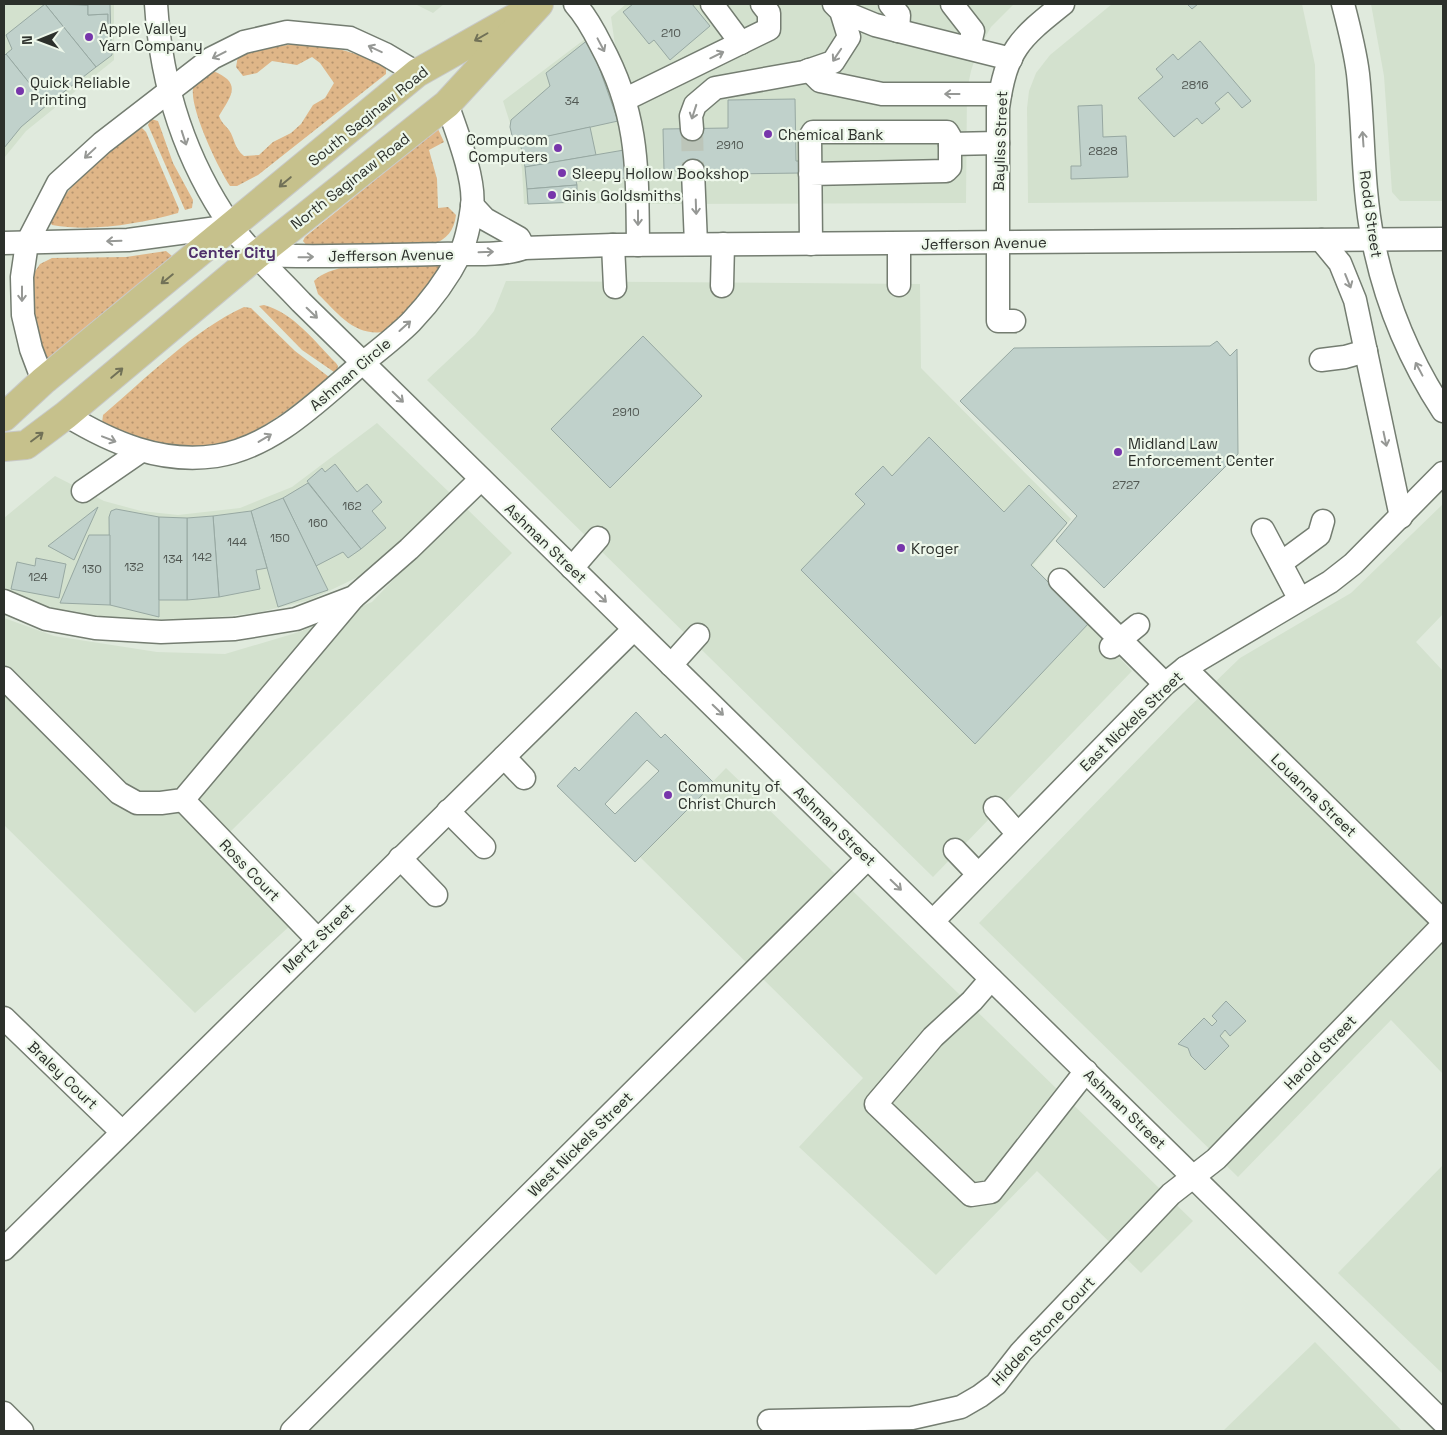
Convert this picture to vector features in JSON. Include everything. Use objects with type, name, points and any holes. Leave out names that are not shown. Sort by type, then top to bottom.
[{"type":"main road","name":"South Saginaw Road","points":[[232,226],[417,73],[539,4]]},
{"type":"main road","name":"North Saginaw Road","points":[[4,448],[26,445],[66,415],[257,255],[447,104],[539,4]]},
{"type":"main road","points":[[4,417],[42,381],[232,226]]},
{"type":"street","name":"Ashman Street","points":[[156,4],[158,31],[169,91],[187,146],[232,226],[257,255],[301,302],[1443,1422]]},
{"type":"street","points":[[575,4],[591,27],[609,59],[626,100],[634,136],[637,171],[638,245]]},
{"type":"street","points":[[712,4],[741,43]]},
{"type":"street","points":[[626,100],[769,28],[769,13],[762,4]]},
{"type":"street","points":[[890,4],[899,15],[898,31]]},
{"type":"street","points":[[952,4],[973,30],[969,48]]},
{"type":"street","name":"Bayliss Street","points":[[1014,320],[998,321],[998,143],[1000,94],[1004,74],[1020,41],[1063,4]]},
{"type":"street","name":"Rodd Street","points":[[1343,4],[1353,42],[1358,74],[1365,179],[1373,240],[1388,301],[1408,348],[1443,411]]},
{"type":"street","points":[[837,7],[875,25],[1011,59]]},
{"type":"street","points":[[692,129],[691,116],[695,105],[715,88],[809,70],[833,62],[849,37],[837,7]]},
{"type":"street","points":[[42,381],[31,350],[23,315],[22,277],[27,243],[58,183],[102,143],[222,53],[244,42],[287,32],[321,33],[350,38],[384,54],[417,73]]},
{"type":"street","points":[[809,70],[820,81],[882,94],[1000,94]]},
{"type":"street","name":"Ashman Circle","points":[[66,415],[99,435],[141,451],[182,458],[217,456],[252,446],[299,418],[410,322],[437,290],[461,253],[472,205],[468,171],[447,104]]},
{"type":"street","points":[[810,174],[946,171],[950,167],[950,144],[947,132],[813,132],[810,137],[810,174],[811,244]]},
{"type":"street","points":[[950,144],[998,143]]},
{"type":"street","points":[[693,170],[696,244]]},
{"type":"street","points":[[472,205],[485,219],[519,238],[524,248]]},
{"type":"street","points":[[4,243],[128,240],[232,226]]},
{"type":"street","name":"Jefferson Avenue","points":[[257,255],[303,257],[461,253],[515,251],[524,248],[613,245],[1443,239]]},
{"type":"street","points":[[1321,240],[1332,250],[1348,280],[1366,352],[1401,517]]},
{"type":"street","points":[[722,286],[723,244]]},
{"type":"street","points":[[899,244],[899,285]]},
{"type":"street","points":[[613,245],[615,287]]},
{"type":"street","points":[[1320,360],[1366,352]]},
{"type":"street","points":[[83,491],[141,451]]},
{"type":"street","name":"East Nickels Street","points":[[933,921],[1017,833],[1165,684],[1185,668],[1299,598],[1330,582],[1353,564],[1443,473]]},
{"type":"street","points":[[4,678],[119,793],[137,803],[161,803],[183,800],[354,598],[409,549],[482,479]]},
{"type":"street","points":[[1281,563],[1319,535],[1323,521]]},
{"type":"street","points":[[1263,530],[1299,598]]},
{"type":"street","points":[[572,568],[598,538]]},
{"type":"street","points":[[1060,580],[1116,643],[1165,684]]},
{"type":"street","points":[[4,601],[46,619],[95,628],[161,632],[235,629],[296,619],[354,598]]},
{"type":"street","points":[[1116,643],[1138,625]]},
{"type":"street","name":"Mertz Street","points":[[4,1249],[634,629]]},
{"type":"street","points":[[672,665],[698,635]]},
{"type":"street","name":"Louanna Street","points":[[1185,668],[1443,921]]},
{"type":"street","points":[[504,757],[524,778]]},
{"type":"street","name":"Ross Court","points":[[183,800],[318,939]]},
{"type":"street","points":[[995,808],[1017,833]]},
{"type":"street","points":[[448,811],[484,847]]},
{"type":"street","points":[[955,850],[978,874]]},
{"type":"street","points":[[400,858],[436,895]]},
{"type":"street","name":"West Nickels Street","points":[[292,1431],[868,858]]},
{"type":"street","name":"Harold Street","points":[[1193,1176],[1216,1159],[1443,925]]},
{"type":"street","points":[[991,979],[972,1001],[932,1037],[876,1104],[971,1194],[991,1192],[1086,1071]]},
{"type":"street","name":"Braley Court","points":[[4,1018],[122,1132]]},
{"type":"street","name":"Hidden Stone Court","points":[[769,1420],[912,1418],[961,1406],[980,1396],[996,1384],[1021,1352],[1172,1194],[1193,1176]]},
{"type":"street","points":[[4,1413],[22,1431]]},
{"type":"shaded area","points":[[4,4],[114,4],[114,60],[26,131],[4,158]]},
{"type":"shaded area","points":[[415,4],[444,4],[433,13]]},
{"type":"shaded area","points":[[626,4],[1014,4],[991,27],[977,52],[971,71],[967,90],[966,203],[644,204],[626,75],[615,45],[611,17]]},
{"type":"shaded area","points":[[1112,4],[1302,4],[1315,65],[1317,201],[1028,203],[1027,108],[1029,91],[1036,73],[1050,55]]},
{"type":"shaded area","points":[[1371,4],[1443,4],[1443,201],[1400,201],[1392,192],[1384,76]]},
{"type":"shaded area","points":[[589,36],[601,64],[615,107],[623,145],[626,203],[524,204],[522,169],[517,145],[503,101]]},
{"type":"shaded area","points":[[299,43],[333,48],[361,56],[383,65],[386,68],[386,74],[258,175],[237,186],[230,186],[199,120],[193,94],[194,85],[213,71],[228,80],[232,90],[219,116],[229,130],[236,147],[244,156],[259,155],[273,142],[291,133],[301,124],[313,105],[325,98],[334,83],[320,63],[312,57],[297,65],[272,61],[257,73],[243,76],[236,67],[238,56]]},
{"type":"shaded area","points":[[151,119],[158,121],[173,163],[193,200],[192,208],[185,210],[148,125]]},
{"type":"shaded area","points":[[141,127],[146,132],[179,209],[178,213],[115,226],[83,228],[52,225],[50,222],[57,207],[77,181]]},
{"type":"shaded area","points":[[438,129],[444,142],[429,150],[437,179],[438,208],[448,207],[456,215],[454,226],[446,237],[432,245],[308,247],[303,241],[305,237]]},
{"type":"shaded area","points":[[166,251],[172,256],[171,261],[47,361],[32,321],[32,276],[40,264],[52,258],[126,257]]},
{"type":"shaded area","points":[[389,263],[435,264],[440,266],[420,299],[384,332],[363,330],[347,322],[318,294],[314,281],[338,269],[354,266]]},
{"type":"shaded area","points":[[506,281],[920,284],[921,368],[1071,519],[1033,565],[1132,671],[933,877],[427,380],[475,335],[494,311]]},
{"type":"shaded area","points":[[264,305],[285,314],[303,329],[336,363],[338,366],[337,371],[334,372],[302,350],[259,306]]},
{"type":"shaded area","points":[[244,307],[251,308],[295,351],[329,377],[276,418],[240,437],[220,444],[198,447],[147,445],[102,423],[103,415],[170,356],[207,328]]},
{"type":"shaded area","points":[[377,423],[451,494],[399,544],[358,577],[310,600],[256,613],[189,620],[112,619],[73,615],[41,607],[4,587],[4,518],[55,476],[104,501],[141,511],[178,515],[240,508],[292,487]]},
{"type":"shaded area","points":[[1443,504],[1443,614],[1416,642],[1443,671],[1443,1074],[1391,1020],[1238,1177],[979,923],[1183,713],[1240,658],[1351,593]]},
{"type":"shaded area","points":[[464,506],[512,553],[226,836],[305,912],[195,1013],[4,825],[4,618],[54,636],[157,652],[225,654],[299,632],[372,602]]},
{"type":"shaded area","points":[[726,768],[1193,1221],[1141,1273],[1037,1171],[936,1275],[799,1147],[863,1078],[640,857]]},
{"type":"shaded area","points":[[1443,1165],[1443,1374],[1338,1273]]},
{"type":"shaded area","points":[[1315,1342],[1402,1431],[1223,1431]]},
{"type":"building","points":[[45,4],[88,5],[88,15],[108,14],[108,42],[111,42],[112,55],[96,67]]},
{"type":"building","points":[[45,4],[96,67],[47,105],[6,54],[12,49],[6,35]]},
{"type":"building","points":[[69,4],[110,4],[111,42],[108,42],[108,14],[88,15],[88,5]]},
{"type":"building","points":[[633,4],[692,4],[710,26],[670,60],[654,40],[649,44],[623,12]]},
{"type":"building","points":[[1187,4],[1198,4],[1192,9]]},
{"type":"building","points":[[589,39],[618,121],[514,144],[510,127],[511,120],[550,86],[546,73]]},
{"type":"building","points":[[1200,41],[1251,101],[1242,108],[1228,92],[1215,103],[1220,109],[1202,124],[1197,118],[1174,137],[1138,98],[1163,77],[1156,69],[1173,54],[1178,60]]},
{"type":"building","points":[[6,54],[47,105],[21,127],[4,148],[4,56]]},
{"type":"building","points":[[795,99],[796,161],[802,161],[802,173],[729,174],[729,170],[664,171],[663,129],[728,128],[728,100]]},
{"type":"building","points":[[1102,105],[1103,137],[1126,136],[1128,177],[1071,179],[1071,166],[1081,166],[1078,106]]},
{"type":"building","points":[[590,127],[596,155],[525,167],[520,142]]},
{"type":"building","points":[[624,150],[626,178],[576,181],[577,185],[527,189],[525,167]]},
{"type":"building","points":[[577,185],[577,202],[528,204],[527,189]]},
{"type":"building","points":[[643,336],[702,396],[610,488],[551,429]]},
{"type":"building","points":[[1217,341],[1230,356],[1237,349],[1238,454],[1104,588],[1056,541],[1077,516],[960,401],[1014,348],[1210,346]]},
{"type":"building","points":[[929,437],[1004,512],[1029,485],[1067,523],[1031,565],[1089,623],[975,744],[801,570],[865,504],[855,494],[883,466],[892,476]]},
{"type":"building","points":[[335,464],[357,492],[367,484],[382,502],[372,511],[386,528],[361,549],[307,481],[322,468],[325,472]]},
{"type":"building","points":[[308,483],[361,549],[348,558],[343,552],[316,566],[283,498]]},
{"type":"building","points":[[283,498],[328,590],[278,607],[251,511]]},
{"type":"building","points":[[98,507],[74,560],[48,546]]},
{"type":"building","points":[[116,509],[159,517],[159,617],[110,605],[109,517],[111,511]]},
{"type":"building","points":[[251,511],[267,568],[256,570],[260,589],[219,597],[213,516]]},
{"type":"building","points":[[213,516],[219,597],[187,600],[187,518]]},
{"type":"building","points":[[159,517],[187,518],[187,600],[159,600]]},
{"type":"building","points":[[89,535],[110,535],[110,605],[60,603]]},
{"type":"building","points":[[36,558],[66,564],[59,598],[11,589],[17,562],[35,566]]},
{"type":"building","name":"Community of Christ Church","points":[[636,712],[661,738],[665,734],[714,783],[635,862],[557,786],[575,767],[579,771]],"holes":[[[647,760],[659,771],[615,814],[605,804]]]},
{"type":"building","points":[[1226,1001],[1246,1021],[1230,1036],[1225,1030],[1220,1036],[1229,1046],[1205,1070],[1191,1056],[1188,1048],[1178,1044],[1204,1018],[1212,1026],[1217,1021],[1212,1016]]},
{"type":"tunnel","points":[[692,129],[693,171]]},
{"type":"place","name":"Apple Valley Yarn Company","points":[[89,37]]},
{"type":"place","name":"Quick Reliable Printing","points":[[20,91]]},
{"type":"place","name":"Chemical Bank","points":[[768,134]]},
{"type":"place","name":"Compucom Computers","points":[[558,148]]},
{"type":"place","name":"Sleepy Hollow Bookshop","points":[[562,173]]},
{"type":"place","name":"Ginis Goldsmiths","points":[[552,195]]},
{"type":"place","name":"Midland Law Enforcement Center","points":[[1118,452]]},
{"type":"place","name":"Kroger","points":[[901,548]]},
{"type":"place","name":"Community of Christ Church","points":[[668,795]]},
{"type":"district","name":"Center City","points":[[232,252]]}]
